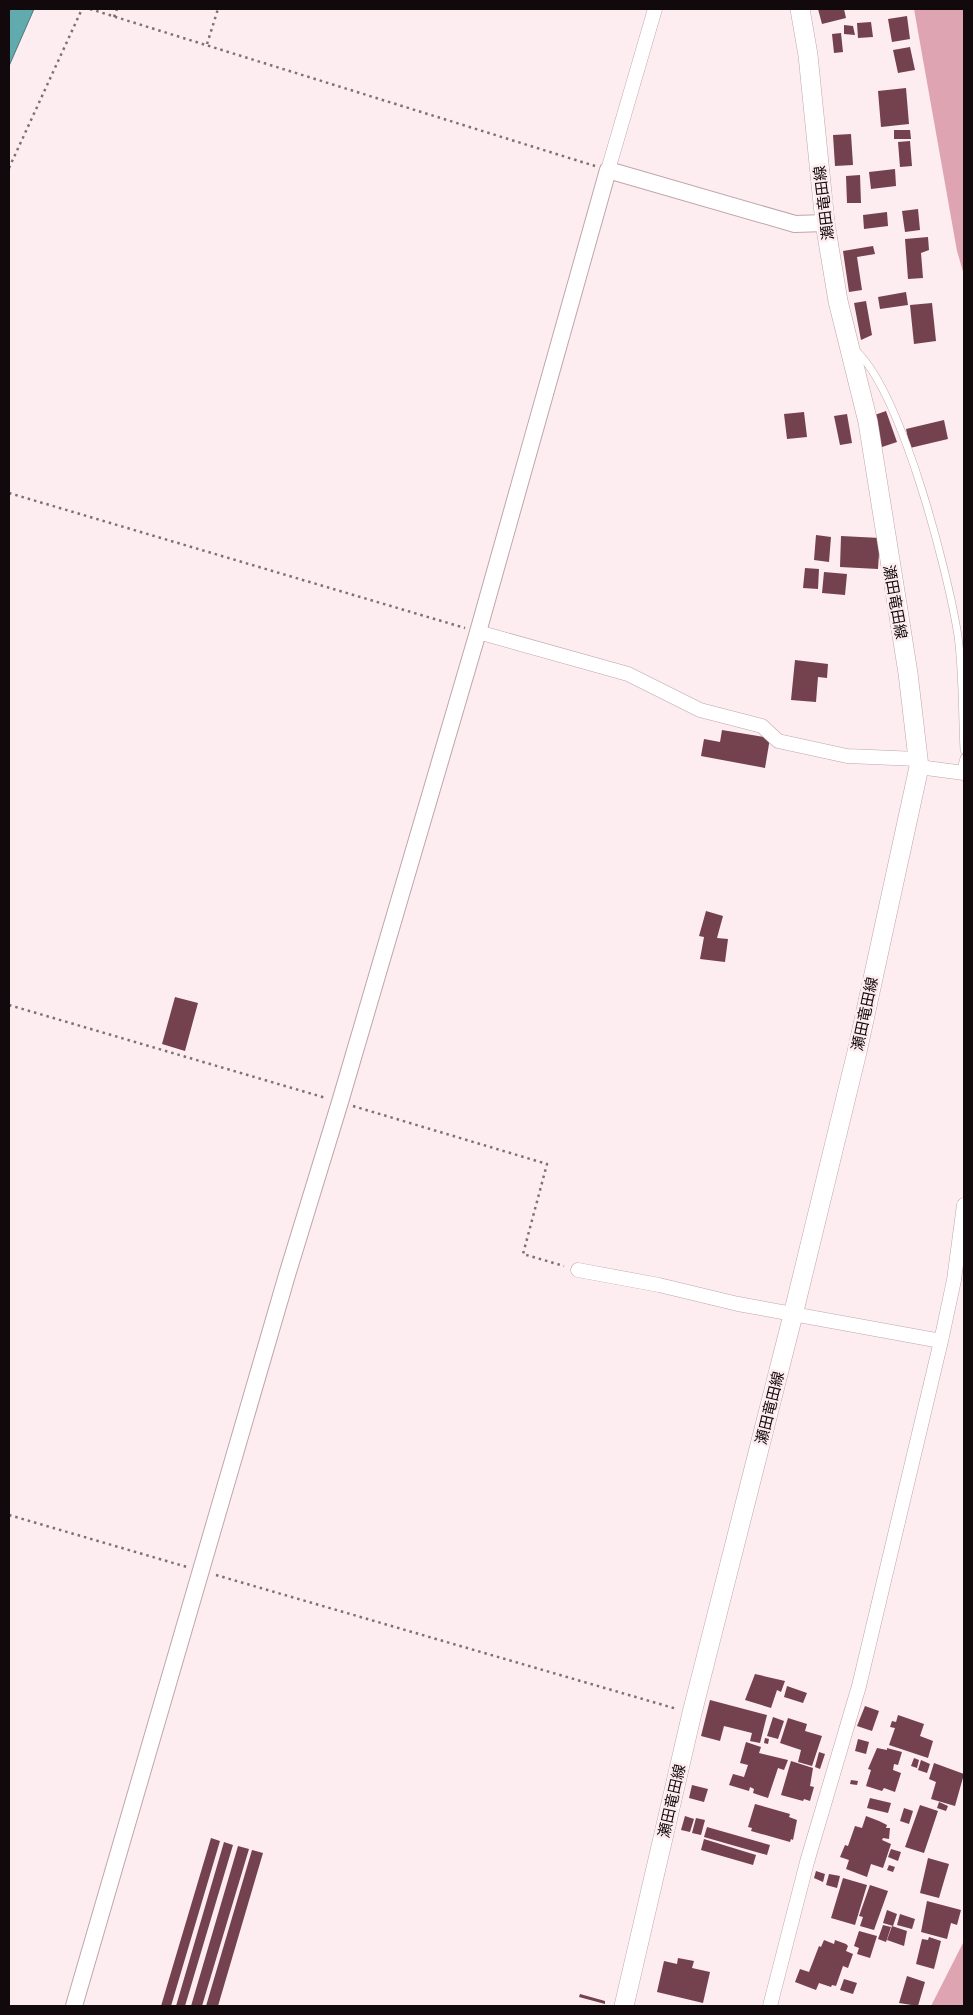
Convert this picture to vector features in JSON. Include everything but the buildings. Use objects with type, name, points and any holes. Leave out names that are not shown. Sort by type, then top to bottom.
[{"type":"main road","name":"瀬田竜田線","points":[[624,2006],[692,1713],[793,1315],[857,1052],[918,763],[908,673],[868,422],[838,301],[824,223],[808,55],[800,9]]},
{"type":"street","points":[[74,2006],[284,1284],[340,1102],[478,632],[655,9]]},
{"type":"street","points":[[608,170],[795,224],[824,223]]},
{"type":"street","points":[[478,632],[628,674],[700,710],[762,726],[778,741],[847,756],[918,763],[962,773]]},
{"type":"street","points":[[770,2006],[807,1862],[859,1686],[941,1341],[954,1280],[964,1205]]},
{"type":"street","points":[[578,1270],[793,1315],[941,1341]]},
{"type":"lane","points":[[849,345],[865,359],[893,410],[923,496],[945,571],[958,638],[964,750]]},
{"type":"lane","points":[[962,773],[964,758]]},
{"type":"path","points":[[9,168],[82,9]]},
{"type":"path","points":[[90,9],[608,170]]},
{"type":"path","points":[[114,17],[117,9]]},
{"type":"path","points":[[207,44],[218,9]]},
{"type":"path","points":[[9,493],[478,632]]},
{"type":"path","points":[[9,1005],[547,1164],[523,1254],[578,1270]]},
{"type":"path","points":[[9,1515],[692,1713]]},
{"type":"shaded area","points":[[914,9],[964,9],[964,275],[957,251]]},
{"type":"shaded area","points":[[964,1941],[964,2006],[931,2006]]},
{"type":"water","points":[[9,9],[34,9],[9,66]]}]
